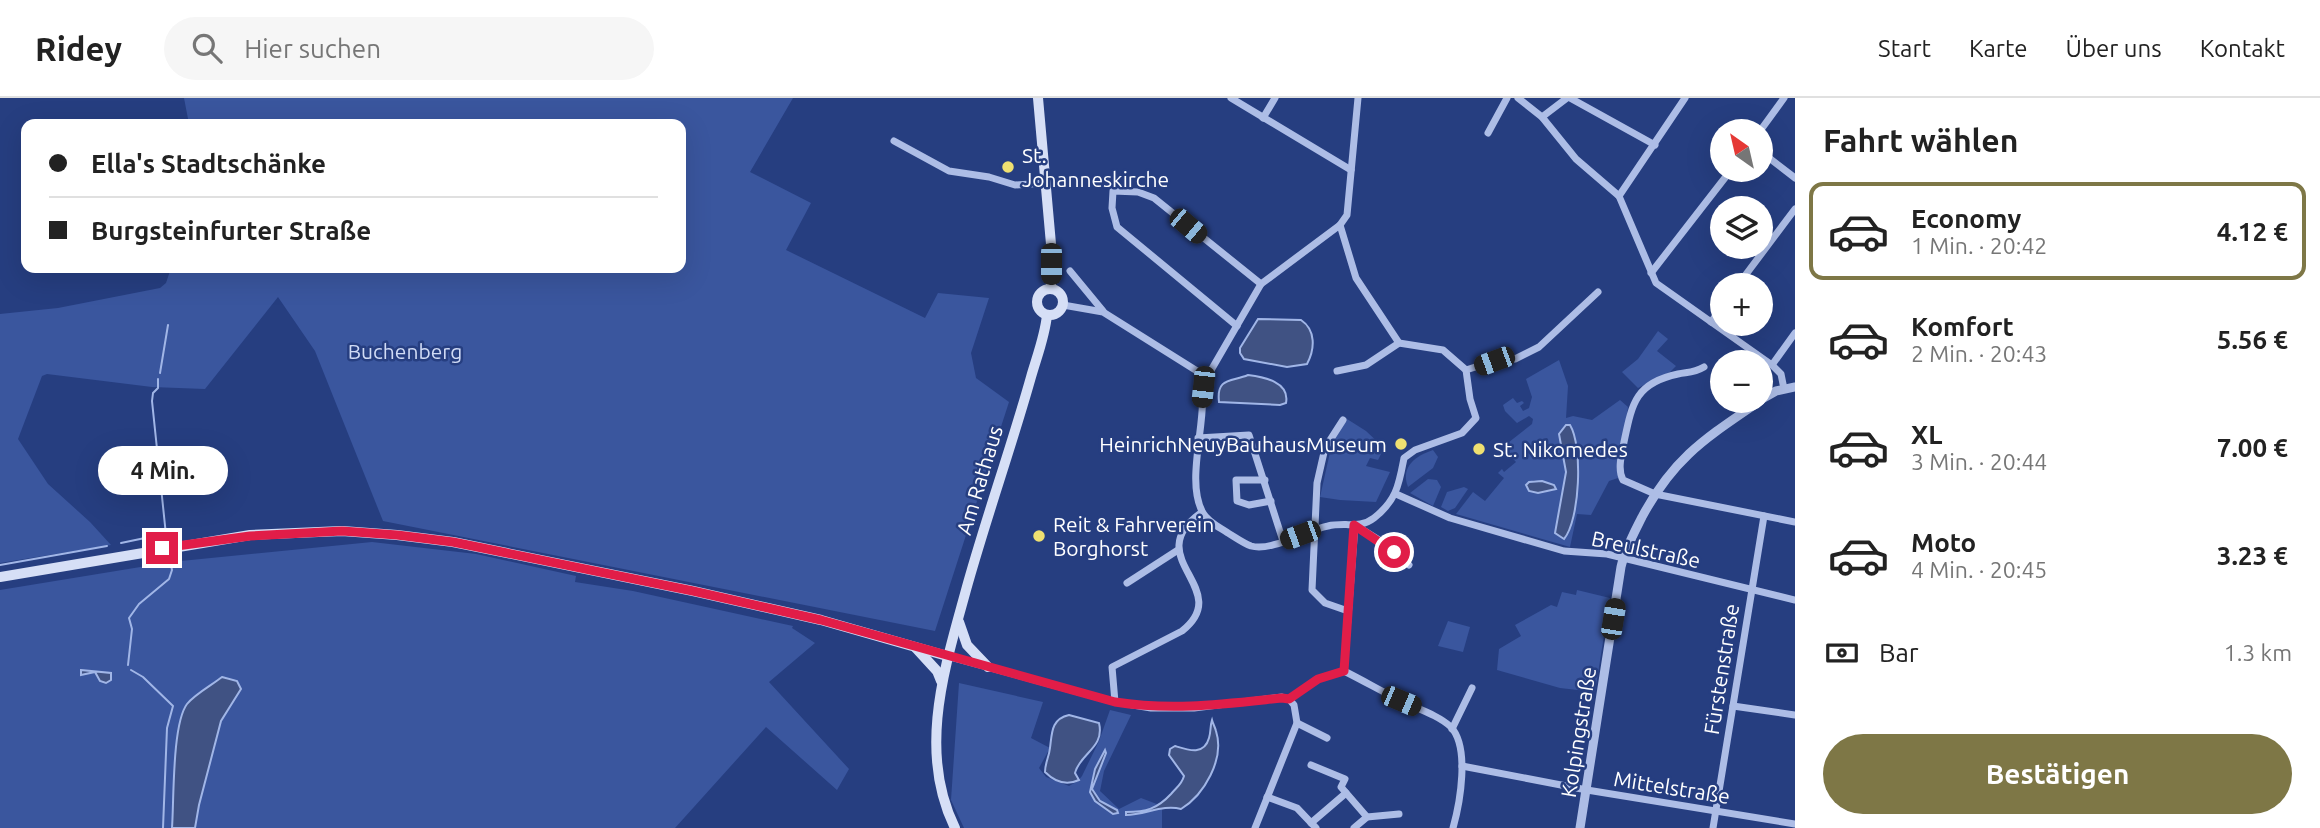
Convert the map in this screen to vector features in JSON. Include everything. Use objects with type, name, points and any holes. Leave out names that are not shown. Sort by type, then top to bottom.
[{"type":"main road","points":[[1038,98],[1051,244],[1051,288]]},
{"type":"main road","points":[[1051,288],[1061,294],[1063,305],[1057,313],[1048,315],[1039,309],[1037,299],[1042,291],[1051,288]]},
{"type":"main road","name":"Am Rathaus","points":[[955,828],[948,814],[938,773],[936,729],[941,681],[1048,315]]},
{"type":"main road","points":[[0,577],[250,536],[342,531],[397,535],[453,542],[693,591],[821,620],[947,656]]},
{"type":"main road","points":[[958,618],[967,645],[988,667]]},
{"type":"main road","points":[[915,647],[937,671],[941,681]]},
{"type":"street","points":[[1231,98],[1350,170]]},
{"type":"street","points":[[1263,118],[1275,98]]},
{"type":"street","points":[[1202,380],[1210,372],[1261,285],[1340,225],[1347,215],[1358,98]]},
{"type":"street","points":[[1488,133],[1507,98]]},
{"type":"street","points":[[1518,98],[1542,117],[1576,159],[1619,196],[1656,283],[1710,322]]},
{"type":"street","points":[[1542,117],[1568,98],[1654,145]]},
{"type":"street","points":[[1619,196],[1685,98]]},
{"type":"street","points":[[1769,119],[1784,98]]},
{"type":"street","points":[[894,141],[949,171],[989,177],[1015,185],[1046,183]]},
{"type":"street","points":[[1773,161],[1795,178]]},
{"type":"street","points":[[1651,273],[1722,182]]},
{"type":"street","points":[[1237,326],[1117,227],[1112,208],[1113,191],[1138,192],[1154,198],[1261,285]]},
{"type":"street","points":[[1747,273],[1795,209]]},
{"type":"street","points":[[1340,225],[1356,278],[1399,343]]},
{"type":"street","points":[[1070,271],[1103,312],[1197,371],[1202,380],[1197,500],[1202,512],[1211,522],[1250,546],[1267,546],[1329,525],[1354,525],[1373,519],[1396,494],[1404,458],[1415,450],[1462,433],[1476,418],[1466,370],[1443,350],[1399,343],[1366,365],[1337,370]]},
{"type":"street","points":[[1466,370],[1494,361],[1515,359],[1539,347],[1598,292]]},
{"type":"street","points":[[1063,305],[1103,312]]},
{"type":"street","points":[[1773,364],[1795,333]]},
{"type":"street","points":[[1730,336],[1750,350]]},
{"type":"street","points":[[1773,366],[1781,374],[1784,389]]},
{"type":"street","points":[[1704,367],[1693,373],[1678,374],[1644,389],[1637,395],[1630,411],[1620,475],[1628,483],[1655,494],[1795,522]]},
{"type":"street","name":"Kolpingstraße","points":[[1773,394],[1795,387]]},
{"type":"street","name":"Kolpingstraße","points":[[1580,828],[1623,558],[1655,494],[1675,466],[1687,454],[1743,413]]},
{"type":"street","points":[[1343,421],[1325,448],[1317,483],[1312,590],[1325,603],[1348,611]]},
{"type":"street","points":[[1198,438],[1249,435],[1283,541]]},
{"type":"street","points":[[1265,480],[1236,480],[1237,501],[1249,505],[1271,501]]},
{"type":"street","name":"Breulstraße","points":[[1396,494],[1450,518],[1564,551],[1607,554],[1795,600]]},
{"type":"street","points":[[1115,702],[1112,667],[1182,631],[1196,612],[1199,597],[1196,584],[1183,565],[1178,550],[1186,525],[1202,512]]},
{"type":"street","name":"Fürstenstraße","points":[[1713,828],[1764,516]]},
{"type":"street","points":[[1354,525],[1379,540],[1409,565]]},
{"type":"street","points":[[1344,671],[1354,525]]},
{"type":"street","points":[[1127,583],[1178,550]]},
{"type":"street","points":[[947,656],[1115,702],[1151,708],[1194,708],[1289,699],[1294,705],[1297,723],[1255,828]]},
{"type":"street","points":[[1289,699],[1318,679],[1344,671],[1423,710],[1452,729],[1459,746],[1462,766],[1459,808],[1453,828]]},
{"type":"street","points":[[1452,729],[1472,688]]},
{"type":"street","points":[[1733,706],[1795,715]]},
{"type":"street","points":[[1297,723],[1327,738]]},
{"type":"street","points":[[1311,765],[1345,779],[1341,787],[1367,817]]},
{"type":"street","name":"Mittelstraße","points":[[1462,766],[1587,790],[1795,824]]},
{"type":"street","points":[[1267,796],[1297,808],[1314,825],[1346,793]]},
{"type":"street","points":[[1354,828],[1367,817],[1399,814]]},
{"type":"green space","name":"Buchenberg","points":[[184,98],[793,98],[750,172],[811,203],[786,250],[925,318],[938,293],[989,298],[971,353],[976,378],[1009,402],[935,631],[383,521],[315,351],[278,297],[205,389],[152,387],[47,374],[42,376],[18,439],[48,484],[111,545],[0,563],[0,314],[58,308],[160,288],[166,283],[169,273],[686,273],[686,119],[188,119]]},
{"type":"green space","points":[[1658,331],[1668,339],[1657,351],[1676,366],[1670,372],[1638,388],[1622,372],[1638,359]]},
{"type":"green space","points":[[1559,360],[1568,386],[1566,418],[1573,416],[1592,420],[1620,400],[1628,407],[1618,478],[1609,481],[1591,515],[1577,514],[1570,547],[1456,514],[1473,492],[1485,501],[1504,478],[1498,473],[1502,469],[1504,472],[1516,462],[1504,446],[1532,424],[1533,419],[1529,416],[1517,423],[1505,411],[1503,405],[1513,398],[1517,403],[1524,403],[1520,406],[1523,411],[1529,408],[1532,397],[1526,379]],"holes":[[[1566,425],[1572,434],[1578,455],[1574,514],[1565,481],[1566,460],[1559,434]],[[1534,480],[1554,485],[1556,489],[1538,493],[1527,483]]]},
{"type":"green space","points":[[1347,419],[1366,431],[1384,448],[1378,460],[1370,458],[1366,466],[1390,472],[1376,502],[1320,497],[1331,448],[1328,446]]},
{"type":"green space","points":[[1433,450],[1438,457],[1433,468],[1408,487],[1406,473],[1411,463]]},
{"type":"green space","points":[[1428,479],[1437,480],[1441,487],[1433,506],[1410,493]]},
{"type":"green space","points":[[1464,487],[1468,489],[1455,508],[1448,511],[1441,507],[1447,492]]},
{"type":"green space","points":[[372,542],[476,554],[576,576],[575,582],[633,591],[793,626],[792,628],[815,643],[769,682],[849,769],[837,790],[766,727],[675,828],[195,828],[221,721],[241,689],[181,718],[176,753],[172,828],[0,828],[0,590],[171,562]]},
{"type":"green space","points":[[1577,590],[1610,598],[1595,692],[1560,688],[1497,670],[1499,649],[1521,636],[1515,625],[1551,605],[1557,607],[1562,592],[1576,595]]},
{"type":"green space","points":[[1448,621],[1470,627],[1463,652],[1438,646]]},
{"type":"green space","points":[[959,683],[1043,702],[1031,738],[1050,748],[1039,768],[1046,777],[1069,786],[1082,776],[1110,710],[1131,715],[1104,771],[1100,791],[1119,809],[1141,798],[1162,806],[1162,828],[964,828],[951,800]]},
{"type":"shaded area","points":[[1258,319],[1301,320],[1306,324],[1313,340],[1307,364],[1287,367],[1244,359],[1240,348]]},
{"type":"shaded area","points":[[1248,375],[1268,379],[1280,385],[1286,396],[1286,403],[1219,402],[1223,384]]},
{"type":"shaded area","points":[[1566,425],[1570,425],[1577,449],[1578,483],[1574,516],[1564,539],[1555,533],[1566,472],[1559,434]]},
{"type":"shaded area","points":[[1542,481],[1554,485],[1556,489],[1538,493],[1529,491],[1526,485],[1529,482]]},
{"type":"shaded area","points":[[81,670],[111,673],[111,680],[106,683],[100,681],[95,672],[81,675]]},
{"type":"shaded area","points":[[222,677],[237,681],[241,689],[221,721],[195,828],[172,828],[176,745],[182,714],[190,700]]},
{"type":"shaded area","points":[[1069,715],[1099,723],[1100,732],[1095,745],[1078,766],[1075,773],[1079,780],[1060,782],[1045,772],[1045,769],[1054,727],[1059,720]]},
{"type":"shaded area","points":[[1212,720],[1218,753],[1205,786],[1197,795],[1181,809],[1167,808],[1126,815],[1126,812],[1156,806],[1179,785],[1184,776],[1169,755],[1170,749],[1175,746],[1195,750],[1203,747],[1209,738]]},
{"type":"shaded area","points":[[1105,750],[1092,789],[1100,801],[1117,810],[1118,813],[1113,814],[1095,801],[1090,792],[1095,769]]},
{"type":"waterway","points":[[160,373],[168,325]]},
{"type":"waterway","points":[[158,379],[158,388],[153,393],[152,401],[166,535]]},
{"type":"waterway","points":[[121,543],[164,534]]},
{"type":"waterway","points":[[0,565],[107,546]]},
{"type":"waterway","points":[[128,665],[132,629],[129,618],[139,604],[169,579],[172,570],[170,559]]},
{"type":"waterway","points":[[131,670],[143,677],[173,706],[167,728],[163,828]]},
{"type":"place","name":"St. Johanneskirche","points":[[1008,167]]},
{"type":"place","name":"HeinrichNeuyBauhausMuseum","points":[[1401,444]]},
{"type":"place","name":"St. Nikomedes","points":[[1479,449]]},
{"type":"place","name":"Reit & Fahrverein Borghorst","points":[[1039,536]]},
{"type":"route","points":[[162,548],[250,536],[342,531],[453,542],[821,620],[1115,702],[1151,708],[1194,708],[1289,699],[1318,679],[1344,671],[1354,525],[1394,552]]}]
